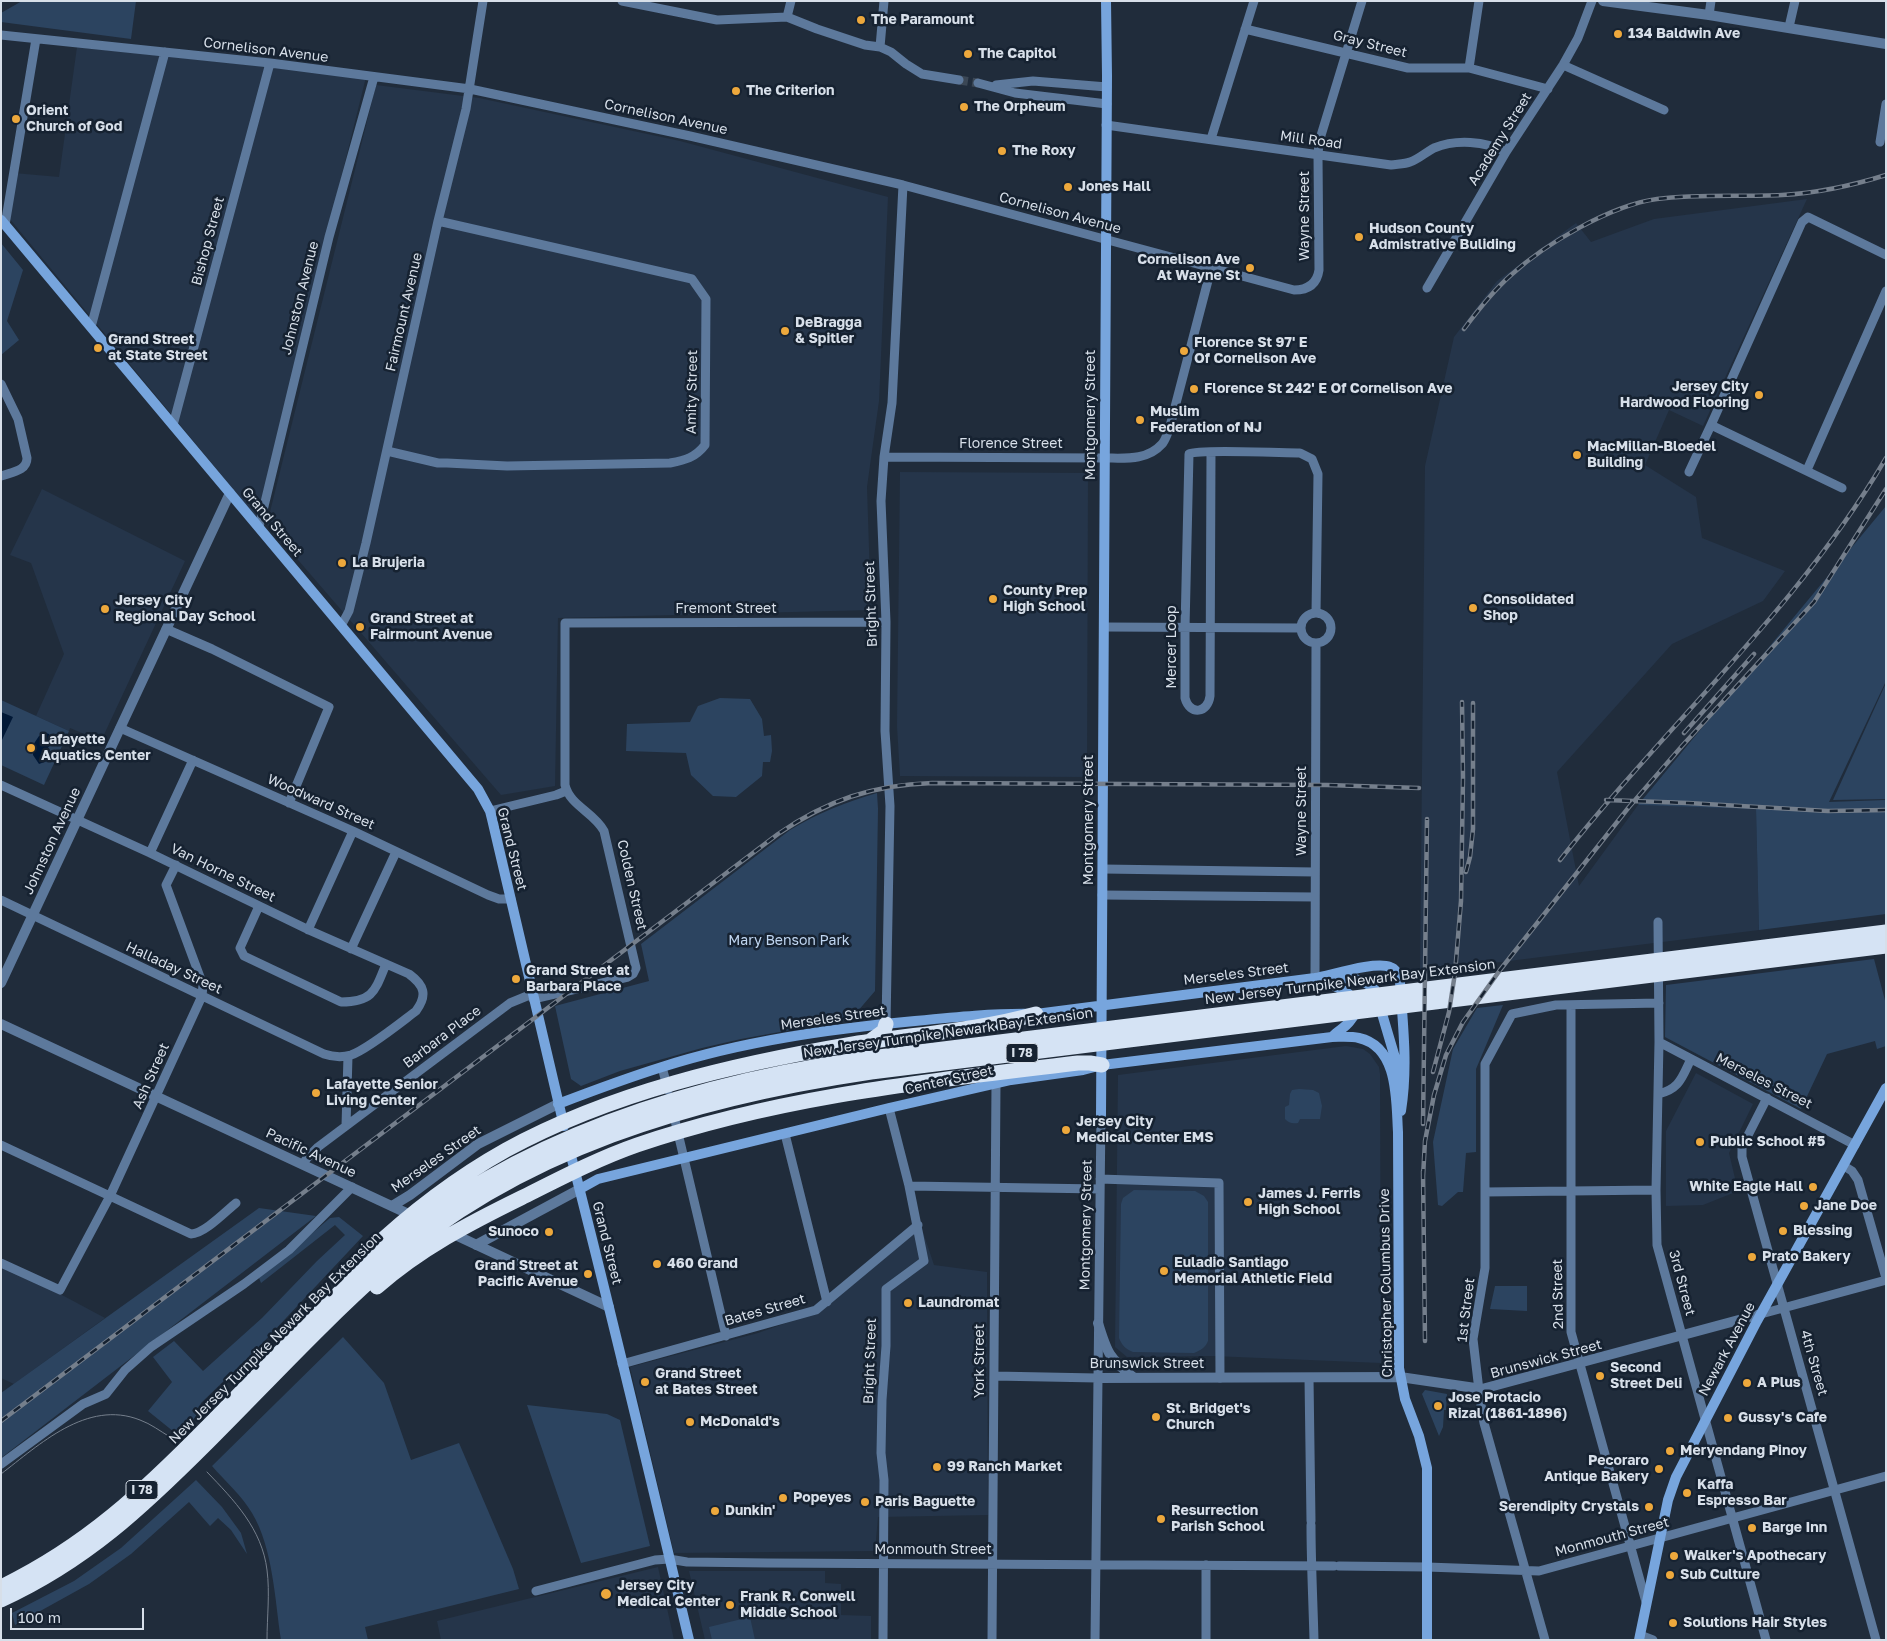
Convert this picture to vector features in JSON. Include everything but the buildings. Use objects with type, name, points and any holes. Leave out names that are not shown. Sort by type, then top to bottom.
[{"type":"highway","name":"New Jersey Turnpike Newark Bay Extension","points":[[1,1587],[52,1560],[103,1525],[154,1480],[342,1291],[389,1247],[476,1185],[542,1149],[624,1116],[704,1092],[772,1075],[863,1059],[1886,932]]},
{"type":"highway","name":"New Jersey Turnpike Newark Bay Extension","points":[[1,1600],[53,1573],[110,1534],[161,1489],[338,1311],[383,1269],[423,1236],[467,1204],[520,1174],[576,1149],[633,1128],[711,1104],[790,1086],[891,1069],[1886,946]]},
{"type":"highway","points":[[264,1369],[330,1291],[382,1239],[433,1198],[470,1172],[506,1150],[537,1135],[622,1100],[661,1087],[748,1064],[870,1041],[974,1028],[1036,1014]]},
{"type":"highway","points":[[870,1041],[884,1031],[886,1024]]},
{"type":"highway","points":[[253,1398],[380,1284],[410,1261],[468,1225],[597,1161],[636,1145],[758,1110],[838,1095],[1078,1063],[1102,1065]]},
{"type":"main road","name":"Montgomery Street","points":[[1101,1115],[1106,1]]},
{"type":"main road","name":"Grand Street","points":[[3,222],[478,789],[490,811],[558,1104],[651,1474],[689,1640]]},
{"type":"main road","name":"Christopher Columbus Drive","points":[[1315,978],[1381,966],[1391,967],[1396,971],[1400,982],[1406,1063],[1398,1132]]},
{"type":"main road","name":"Merseles Street","points":[[558,1104],[662,1067],[718,1052],[782,1039],[886,1024],[992,1014],[1036,1014],[1315,978]]},
{"type":"main road","points":[[1315,978],[1346,991],[1354,1001],[1355,1010],[1351,1020],[1332,1037]]},
{"type":"main road","name":"Christopher Columbus Drive","points":[[1315,978],[1352,979],[1364,982],[1375,990],[1398,1068],[1401,1112]]},
{"type":"main road","name":"Christopher Columbus Drive","points":[[1332,1037],[1360,1038],[1373,1044],[1383,1054],[1390,1067],[1394,1084],[1398,1132],[1400,1377],[1405,1399],[1419,1436],[1426,1463],[1427,1640]]},
{"type":"main road","name":"Center Street","points":[[580,1189],[598,1179],[684,1157],[996,1083],[1083,1070],[1102,1065],[1332,1037]]},
{"type":"main road","name":"Newark Avenue","points":[[1639,1637],[1671,1488],[1777,1284],[1886,1088]]},
{"type":"street","name":"Fairmount Avenue","points":[[341,626],[349,611],[387,451],[438,220],[470,89],[483,1]]},
{"type":"street","points":[[622,1],[717,20],[787,17],[865,45],[880,47],[891,52],[922,74],[959,80]]},
{"type":"street","points":[[787,17],[791,1]]},
{"type":"street","points":[[880,47],[884,1]]},
{"type":"street","points":[[1211,139],[1254,1]]},
{"type":"street","name":"Wayne Street","points":[[1312,285],[1318,278],[1319,270],[1319,142],[1362,1]]},
{"type":"street","points":[[1469,68],[1479,1]]},
{"type":"street","name":"Academy Street","points":[[1427,288],[1506,152],[1563,65],[1578,38],[1592,1]]},
{"type":"street","points":[[1603,1],[1789,27],[1886,44]]},
{"type":"street","points":[[1709,15],[1711,1]]},
{"type":"street","points":[[1789,27],[1795,1]]},
{"type":"street","name":"Gray Street","points":[[1245,29],[1408,68],[1469,68],[1548,89]]},
{"type":"street","name":"Cornelison Avenue","points":[[1,35],[270,64],[470,89],[690,136],[904,185],[1294,290],[1302,290],[1312,285]]},
{"type":"street","points":[[3,222],[36,39]]},
{"type":"street","points":[[91,327],[165,52]]},
{"type":"street","name":"Bishop Street","points":[[173,425],[270,64]]},
{"type":"street","points":[[1563,65],[1664,110]]},
{"type":"street","name":"Johnston Avenue","points":[[258,527],[329,237],[374,77]]},
{"type":"street","points":[[991,86],[1033,82],[1107,87]]},
{"type":"street","points":[[978,83],[1015,93],[1107,104]]},
{"type":"street","points":[[1880,142],[1886,104]]},
{"type":"street","name":"Mill Road","points":[[1106,125],[1391,165],[1411,162],[1434,148],[1456,142],[1498,147],[1506,152]]},
{"type":"street","name":"Bright Street","points":[[886,1024],[890,806],[885,731],[886,622],[881,521],[884,457],[892,403],[904,185]]},
{"type":"street","points":[[1689,472],[1802,222],[1808,217],[1886,255]]},
{"type":"street","name":"Amity Street","points":[[387,451],[438,462],[507,466],[670,464],[690,459],[698,454],[705,445],[706,298],[692,279],[438,220]]},
{"type":"street","name":"Florence Street","points":[[884,457],[1139,458],[1150,453],[1162,444],[1169,430],[1212,269]]},
{"type":"street","points":[[1807,470],[1886,291]]},
{"type":"street","points":[[1,384],[18,419],[27,463],[23,468],[1,476]]},
{"type":"street","points":[[1711,426],[1842,488]]},
{"type":"street","name":"Mercer Loop","points":[[1211,452],[1210,696],[1208,705],[1198,710],[1189,706],[1185,698],[1189,454],[1192,452],[1211,452],[1300,453],[1312,459],[1318,474],[1316,613]]},
{"type":"street","name":"Johnston Avenue","points":[[1,983],[230,493]]},
{"type":"street","points":[[1316,613],[1326,617],[1331,628],[1330,636],[1316,643],[1306,639],[1301,628],[1305,618],[1316,613]]},
{"type":"street","name":"Fremont Street","points":[[566,791],[564,781],[565,623],[886,622]]},
{"type":"street","points":[[1104,627],[1301,628]]},
{"type":"street","points":[[166,629],[212,649],[329,707],[289,803]]},
{"type":"street","name":"Wayne Street","points":[[1315,978],[1316,643]]},
{"type":"street","name":"Woodward Street","points":[[120,728],[353,831],[488,895],[499,899],[511,899]]},
{"type":"street","points":[[150,853],[193,760]]},
{"type":"street","name":"Van Horne Street","points":[[1,785],[176,865],[308,930],[409,974],[420,983],[424,994],[422,1003],[416,1011],[363,1049],[348,1056]]},
{"type":"street","points":[[490,811],[566,791]]},
{"type":"street","name":"Colden Street","points":[[533,997],[628,977],[633,974],[636,968],[606,835],[600,824],[577,804],[566,791]]},
{"type":"street","points":[[308,930],[353,831]]},
{"type":"street","points":[[351,949],[396,852]]},
{"type":"street","points":[[176,865],[166,885],[204,985],[202,996]]},
{"type":"street","points":[[1103,869],[1315,872]]},
{"type":"street","points":[[1102,895],[1315,897]]},
{"type":"street","name":"Halladay Street","points":[[1,900],[324,1054],[336,1058],[348,1056]]},
{"type":"street","points":[[259,906],[240,948],[244,956],[342,1002],[356,1002],[366,999],[373,992],[386,964]]},
{"type":"street","name":"3rd Street","points":[[1658,922],[1659,1042],[1656,1190],[1659,1253],[1766,1640]]},
{"type":"street","name":"Ash Street","points":[[1,1263],[60,1290],[110,1196],[202,996]]},
{"type":"street","name":"Barbara Place","points":[[304,1164],[312,1152],[510,1003],[533,997]]},
{"type":"street","points":[[1571,1005],[1659,1003]]},
{"type":"street","name":"1st Street","points":[[1545,1640],[1484,1423],[1478,1389],[1473,1339],[1484,1275],[1485,1064],[1512,1014],[1556,1005],[1571,1005]]},
{"type":"street","name":"2nd Street","points":[[1571,1005],[1571,1332],[1646,1602]]},
{"type":"street","name":"Pacific Avenue","points":[[1,1024],[609,1307]]},
{"type":"street","name":"Merseles Street","points":[[1659,1042],[1855,1144]]},
{"type":"street","points":[[346,1126],[348,1056]]},
{"type":"street","points":[[1658,1094],[1674,1088],[1680,1082],[1691,1059]]},
{"type":"street","points":[[662,1067],[726,1336]]},
{"type":"street","name":"York Street","points":[[992,1640],[996,1083]]},
{"type":"street","name":"4th Street","points":[[1767,1098],[1742,1146],[1742,1157],[1876,1640]]},
{"type":"street","name":"Merseles Street","points":[[392,1206],[410,1195],[478,1144],[558,1104]]},
{"type":"street","name":"Bright Street","points":[[882,1640],[884,1480],[881,1453],[886,1346],[886,1289],[924,1261],[918,1225],[889,1108]]},
{"type":"street","name":"Montgomery Street","points":[[1095,1640],[1101,1115]]},
{"type":"street","points":[[785,1134],[827,1302]]},
{"type":"street","points":[[1,1145],[191,1234],[197,1234],[236,1204]]},
{"type":"street","points":[[1844,1166],[1852,1171],[1858,1180],[1886,1279]]},
{"type":"street","points":[[1100,1179],[1219,1184],[1220,1378]]},
{"type":"street","points":[[909,1186],[1100,1189]]},
{"type":"street","points":[[1,1464],[83,1404],[106,1394],[125,1370],[151,1347],[244,1284],[289,1250],[352,1187]]},
{"type":"street","points":[[476,1245],[580,1189]]},
{"type":"street","points":[[1485,1192],[1656,1190]]},
{"type":"street","name":"Bates Street","points":[[622,1364],[816,1310],[918,1225]]},
{"type":"street","name":"Brunswick Street","points":[[994,1376],[1097,1378],[1400,1377],[1478,1389],[1488,1388],[1886,1279]]},
{"type":"street","points":[[1098,1323],[1107,1352],[1119,1366],[1134,1378]]},
{"type":"street","points":[[1310,1378],[1311,1566],[1313,1578],[1314,1640]]},
{"type":"street","name":"Monmouth Street","points":[[536,1591],[655,1560],[669,1559],[687,1562],[1337,1566],[1539,1571],[1886,1476]]},
{"type":"street","points":[[1206,1565],[1206,1640]]},
{"type":"street","points":[[1639,1637],[1653,1640]]},
{"type":"shaded area","points":[[77,47],[366,77],[257,518],[9,218],[14,173],[59,177]]},
{"type":"shaded area","points":[[376,85],[479,98],[680,141],[888,197],[879,401],[867,487],[871,610],[558,618],[555,786],[501,795],[267,524]]},
{"type":"shaded area","points":[[1807,199],[1703,426],[1669,410],[1645,465],[1696,497],[1702,538],[1785,571],[1763,601],[1672,644],[1557,772],[1579,886],[1638,805],[1756,808],[1759,930],[1420,972],[1425,466],[1454,337],[1497,281],[1576,223],[1591,242],[1654,219]]},
{"type":"shaded area","name":"County Prep High School","points":[[900,472],[1088,473],[1087,777],[900,776],[897,726]]},
{"type":"shaded area","name":"Jersey City Regional Day School","points":[[42,489],[185,561],[101,741],[70,728],[69,731],[36,716],[64,654],[31,563],[10,555]]},
{"type":"shaded area","points":[[1,712],[13,717],[1,742]]},
{"type":"shaded area","points":[[46,733],[49,734],[52,743],[46,750],[47,761],[39,764],[33,755],[33,745],[39,736]]},
{"type":"shaded area","name":"James J. Ferris High School","points":[[1346,1046],[1363,1049],[1370,1054],[1379,1067],[1380,1074],[1381,1363],[1213,1356],[1127,1357],[1115,1347],[1118,1075]]},
{"type":"shaded area","name":"Public School #5","points":[[1696,1073],[1753,1104],[1729,1153],[1738,1191],[1703,1205],[1666,1206],[1666,1131]]},
{"type":"shaded area","points":[[920,1223],[934,1265],[987,1272],[988,1515],[878,1517],[875,1551],[674,1553],[630,1367],[758,1333],[817,1312]]},
{"type":"shaded area","points":[[1,1266],[105,1318],[14,1384],[1,1378]]},
{"type":"shaded area","name":"Jersey City Medical Center","points":[[658,1567],[674,1640],[441,1640],[437,1621]]},
{"type":"shaded area","points":[[689,1571],[825,1571],[825,1583],[841,1584],[841,1615],[871,1616],[871,1640],[705,1640]]},
{"type":"green space","points":[[22,1],[136,1],[131,39],[1,22],[1,13]]},
{"type":"green space","points":[[1,243],[23,270],[7,321],[19,340],[1,355]]},
{"type":"green space","points":[[1886,506],[1886,681],[1829,802],[1886,800],[1886,914],[1759,930],[1756,809],[1638,805]]},
{"type":"green space","points":[[1886,683],[1886,799],[1833,800]]},
{"type":"green space","points":[[720,698],[750,699],[762,719],[764,736],[771,735],[772,751],[770,762],[763,762],[762,776],[736,797],[713,796],[691,775],[686,753],[626,751],[627,724],[690,722],[698,706]]},
{"type":"green space","name":"Lafayette Aquatics Center","points":[[1,700],[69,731],[44,785],[1,765]]},
{"type":"green space","name":"Mary Benson Park","points":[[877,793],[875,991],[851,1019],[702,1048],[620,1071],[581,1086],[571,1079],[555,1006],[649,981],[641,944],[790,830],[832,808]]},
{"type":"green space","points":[[1874,959],[1886,1004],[1886,1046],[1877,1049],[1875,1041],[1827,1054],[1801,1109],[1665,1037],[1666,985]]},
{"type":"green space","points":[[1503,1005],[1476,1069],[1476,1152],[1466,1153],[1463,1192],[1458,1192],[1442,1206],[1438,1205],[1433,1142],[1453,1049],[1477,1008]]},
{"type":"green space","points":[[1292,1090],[1313,1090],[1319,1093],[1322,1106],[1320,1119],[1300,1119],[1298,1123],[1294,1123],[1285,1119],[1285,1107],[1289,1105],[1290,1094]]},
{"type":"green space","name":"Euladio Santiago Memorial Athletic Field","points":[[1134,1190],[1195,1191],[1204,1196],[1208,1202],[1208,1341],[1206,1345],[1194,1353],[1133,1352],[1121,1343],[1119,1338],[1121,1204],[1123,1198]]},
{"type":"green space","points":[[259,1208],[316,1216],[1,1458],[1,1393]]},
{"type":"green space","points":[[339,1217],[363,1236],[256,1350],[201,1403],[195,1418],[179,1436],[148,1411],[172,1382],[153,1357],[174,1341],[203,1371],[262,1318],[345,1235],[335,1225],[261,1283],[259,1278],[330,1218]]},
{"type":"green space","points":[[1495,1286],[1527,1286],[1527,1311],[1490,1309]]},
{"type":"green space","points":[[343,1337],[384,1383],[411,1460],[459,1443],[513,1569],[519,1589],[365,1627],[368,1640],[281,1640],[272,1575],[265,1542],[252,1513],[212,1466]]},
{"type":"green space","points":[[1425,1390],[1447,1394],[1443,1427],[1439,1436],[1422,1394]]},
{"type":"green space","points":[[527,1405],[607,1414],[620,1420],[650,1546],[581,1563]]},
{"type":"green space","points":[[196,1480],[222,1507],[241,1533],[247,1554],[231,1530],[218,1518],[210,1526],[189,1502],[131,1554],[89,1584],[15,1625],[12,1613],[74,1581],[121,1548]]},
{"type":"green space","points":[[750,1617],[755,1640],[712,1640],[709,1627]]},
{"type":"tunnel","points":[[959,80],[978,83]]},
{"type":"tram line","points":[[1,1474],[31,1450],[65,1428],[83,1420],[101,1416],[120,1415],[140,1420],[170,1437]]},
{"type":"tram line","points":[[207,1472],[237,1505],[253,1528],[259,1541],[264,1555],[268,1579],[267,1640]]},
{"type":"railway","points":[[1464,329],[1504,281],[1525,263],[1560,239],[1620,209],[1639,203],[1672,197],[1809,193],[1847,186],[1886,175]]},
{"type":"railway","points":[[1560,860],[1601,810],[1730,665],[1813,566],[1851,513],[1886,458]]},
{"type":"railway","points":[[1423,1177],[1425,1141],[1434,1095],[1446,1055],[1463,1022],[1500,970],[1629,807],[1682,746],[1814,602],[1886,489]]},
{"type":"railway","points":[[1684,733],[1754,654]]},
{"type":"railway","points":[[1433,1072],[1449,1012],[1455,973],[1461,901],[1462,702]]},
{"type":"railway","points":[[1466,872],[1470,857],[1473,829],[1473,703]]},
{"type":"railway","points":[[1,1421],[778,834],[833,803],[870,791],[910,784],[932,783],[1327,785],[1419,788]]},
{"type":"railway","points":[[1606,800],[1828,811],[1886,810]]},
{"type":"railway","points":[[1423,1124],[1427,819]]},
{"type":"railway","points":[[1423,1171],[1425,1341]]},
{"type":"place","name":"The Paramount","points":[[861,20]]},
{"type":"place","name":"134 Baldwin Ave","points":[[1618,34]]},
{"type":"place","name":"The Capitol","points":[[968,54]]},
{"type":"place","name":"The Criterion","points":[[736,91]]},
{"type":"place","name":"The Orpheum","points":[[964,107]]},
{"type":"place","name":"Orient Church of God","points":[[16,119]]},
{"type":"place","name":"The Roxy","points":[[1002,151]]},
{"type":"place","name":"Jones Hall","points":[[1068,187]]},
{"type":"place","name":"Hudson County Admistrative Buliding","points":[[1359,237]]},
{"type":"place","name":"Cornelison Ave At Wayne St","points":[[1250,268]]},
{"type":"place","name":"DeBragga & Spitler","points":[[785,331]]},
{"type":"place","name":"Grand Street at State Street","points":[[98,348]]},
{"type":"place","name":"Florence St 97' E Of Cornelison Ave","points":[[1184,351]]},
{"type":"place","name":"Florence St 242' E Of Cornelison Ave","points":[[1194,389]]},
{"type":"place","name":"Jersey City Hardwood Flooring","points":[[1759,395]]},
{"type":"place","name":"Muslim Federation of NJ","points":[[1140,420]]},
{"type":"place","name":"MacMillan-Bloedel Building","points":[[1577,455]]},
{"type":"place","name":"La Brujeria","points":[[342,563]]},
{"type":"place","name":"County Prep High School","points":[[993,599]]},
{"type":"place","name":"Consolidated Shop","points":[[1473,608]]},
{"type":"place","name":"Jersey City Regional Day School","points":[[105,609]]},
{"type":"place","name":"Grand Street at Fairmount Avenue","points":[[360,627]]},
{"type":"place","name":"Lafayette Aquatics Center","points":[[31,748]]},
{"type":"place","name":"Grand Street at Barbara Place","points":[[516,979]]},
{"type":"place","name":"Lafayette Senior Living Center","points":[[316,1093]]},
{"type":"place","name":"Jersey City Medical Center EMS","points":[[1066,1130]]},
{"type":"place","name":"Public School #5","points":[[1700,1142]]},
{"type":"place","name":"White Eagle Hall","points":[[1813,1187]]},
{"type":"place","name":"James J. Ferris High School","points":[[1248,1202]]},
{"type":"place","name":"Jane Doe","points":[[1804,1206]]},
{"type":"place","name":"Blessing","points":[[1783,1231]]},
{"type":"place","name":"Sunoco","points":[[549,1232]]},
{"type":"place","name":"Prato Bakery","points":[[1752,1257]]},
{"type":"place","name":"460 Grand","points":[[657,1264]]},
{"type":"place","name":"Euladio Santiago Memorial Athletic Field","points":[[1164,1271]]},
{"type":"place","name":"Grand Street at Pacific Avenue","points":[[588,1274]]},
{"type":"place","name":"Laundromat","points":[[908,1303]]},
{"type":"place","name":"Second Street Deli","points":[[1600,1376]]},
{"type":"place","name":"Grand Street at Bates Street","points":[[645,1382]]},
{"type":"place","name":"A Plus","points":[[1747,1383]]},
{"type":"place","name":"Jose Protacio Rizal (1861-1896)","points":[[1438,1406]]},
{"type":"place","name":"St. Bridget's Church","points":[[1156,1417]]},
{"type":"place","name":"Gussy's Cafe","points":[[1728,1418]]},
{"type":"place","name":"McDonald's","points":[[690,1422]]},
{"type":"place","name":"Meryendang Pinoy","points":[[1670,1451]]},
{"type":"place","name":"99 Ranch Market","points":[[937,1467]]},
{"type":"place","name":"Pecoraro Antique Bakery","points":[[1659,1469]]},
{"type":"place","name":"Kaffa Espresso Bar","points":[[1687,1493]]},
{"type":"place","name":"Popeyes","points":[[783,1498]]},
{"type":"place","name":"Paris Baguette","points":[[865,1502]]},
{"type":"place","name":"Serendipity Crystals","points":[[1649,1507]]},
{"type":"place","name":"Dunkin'","points":[[715,1511]]},
{"type":"place","name":"Resurrection Parish School","points":[[1161,1519]]},
{"type":"place","name":"Barge Inn","points":[[1752,1528]]},
{"type":"place","name":"Walker's Apothecary","points":[[1674,1556]]},
{"type":"place","name":"Sub Culture","points":[[1670,1575]]},
{"type":"place","name":"Jersey City Medical Center","points":[[606,1594]]},
{"type":"place","name":"Frank R. Conwell Middle School","points":[[730,1605]]},
{"type":"place","name":"Solutions Hair Styles","points":[[1673,1623]]}]
